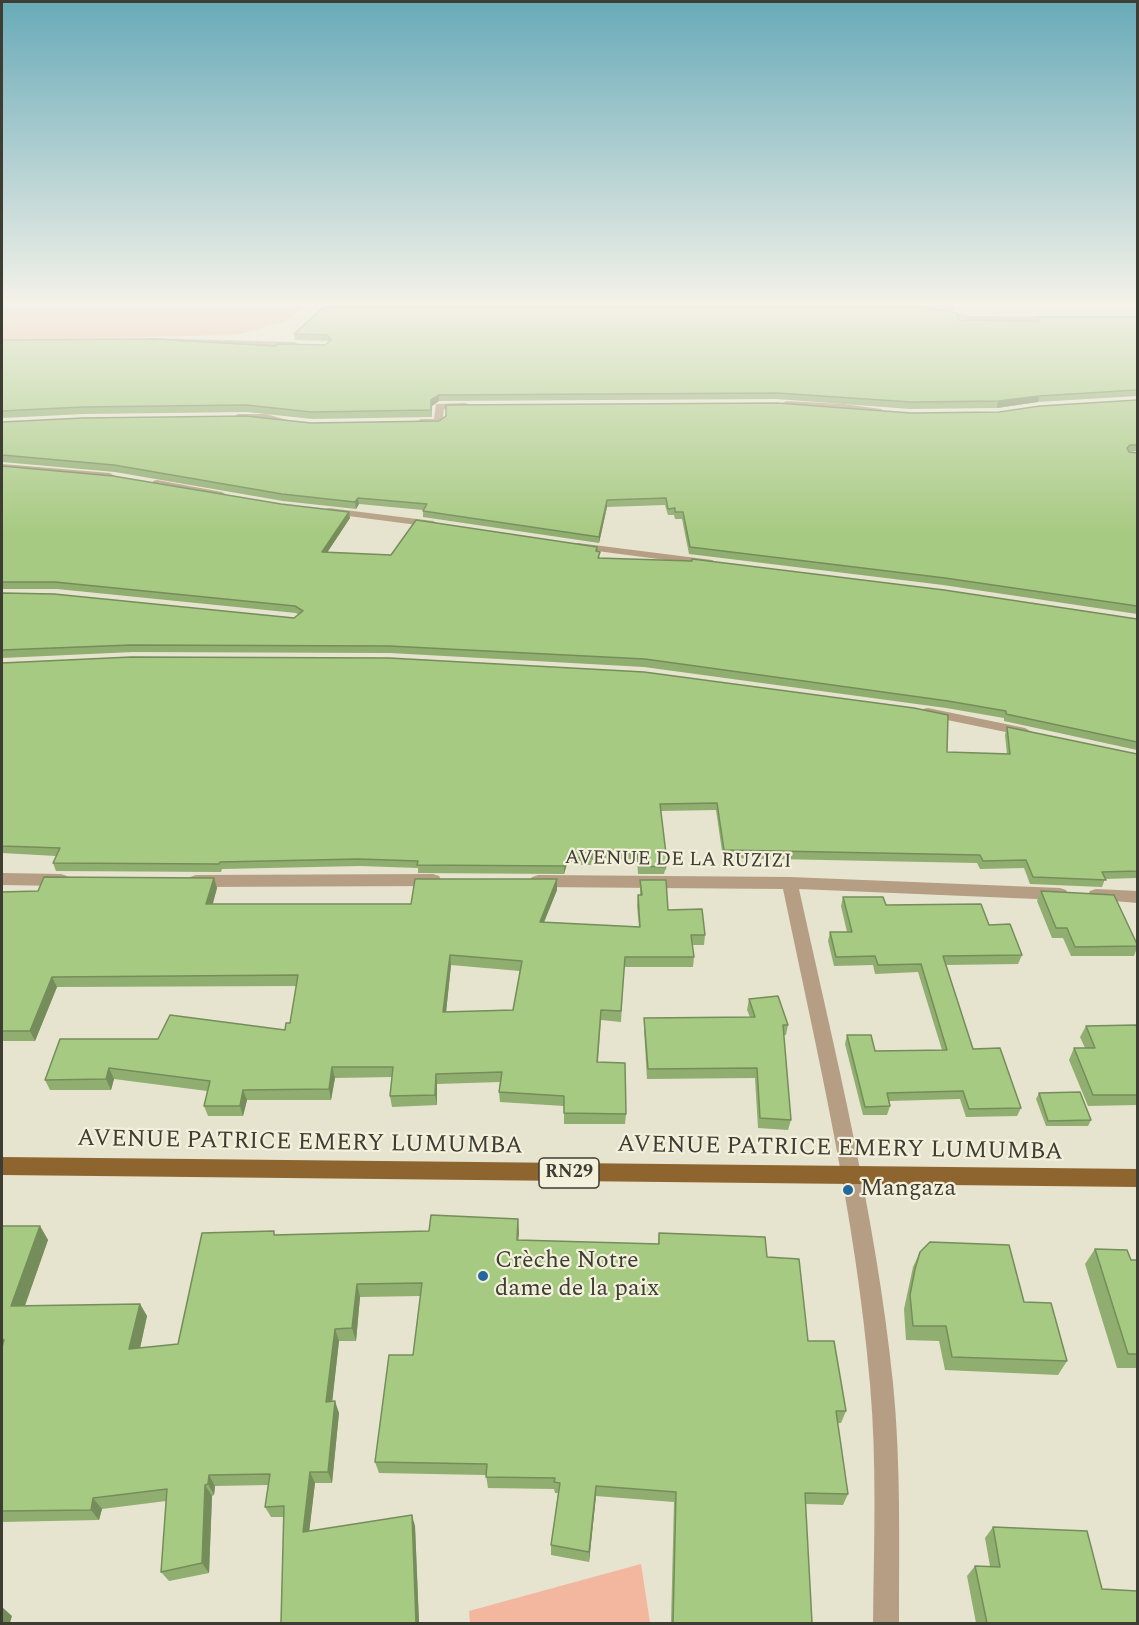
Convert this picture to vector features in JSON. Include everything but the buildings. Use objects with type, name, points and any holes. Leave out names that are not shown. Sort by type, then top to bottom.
[{"type":"main road","name":"AVENUE PATRICE EMERY LUMUMBA","points":[[2,1166],[242,1167],[853,1178],[1137,1178]]},
{"type":"street","points":[[776,404],[844,407],[890,413]]},
{"type":"street","points":[[415,422],[439,422],[439,406],[474,405]]},
{"type":"street","points":[[230,417],[266,417],[301,423]]},
{"type":"street","points":[[2,467],[126,478]]},
{"type":"street","points":[[148,482],[237,497]]},
{"type":"street","points":[[317,510],[443,526]]},
{"type":"street","points":[[568,545],[720,564]]},
{"type":"street","points":[[912,709],[1043,736]]},
{"type":"street","points":[[2,879],[73,880]]},
{"type":"street","points":[[180,881],[444,880]]},
{"type":"street","name":"AVENUE DE LA RUZIZI","points":[[527,880],[790,883],[1137,897]]},
{"type":"street","points":[[790,883],[853,1178],[878,1352],[887,1470],[886,1623]]},
{"type":"shaded area","points":[[641,1564],[650,1623],[470,1623],[469,1611]]},
{"type":"place","name":"Mangaza","points":[[848,1190]]},
{"type":"place","name":"Crèche Notre dame de la paix","points":[[483,1276]]}]
